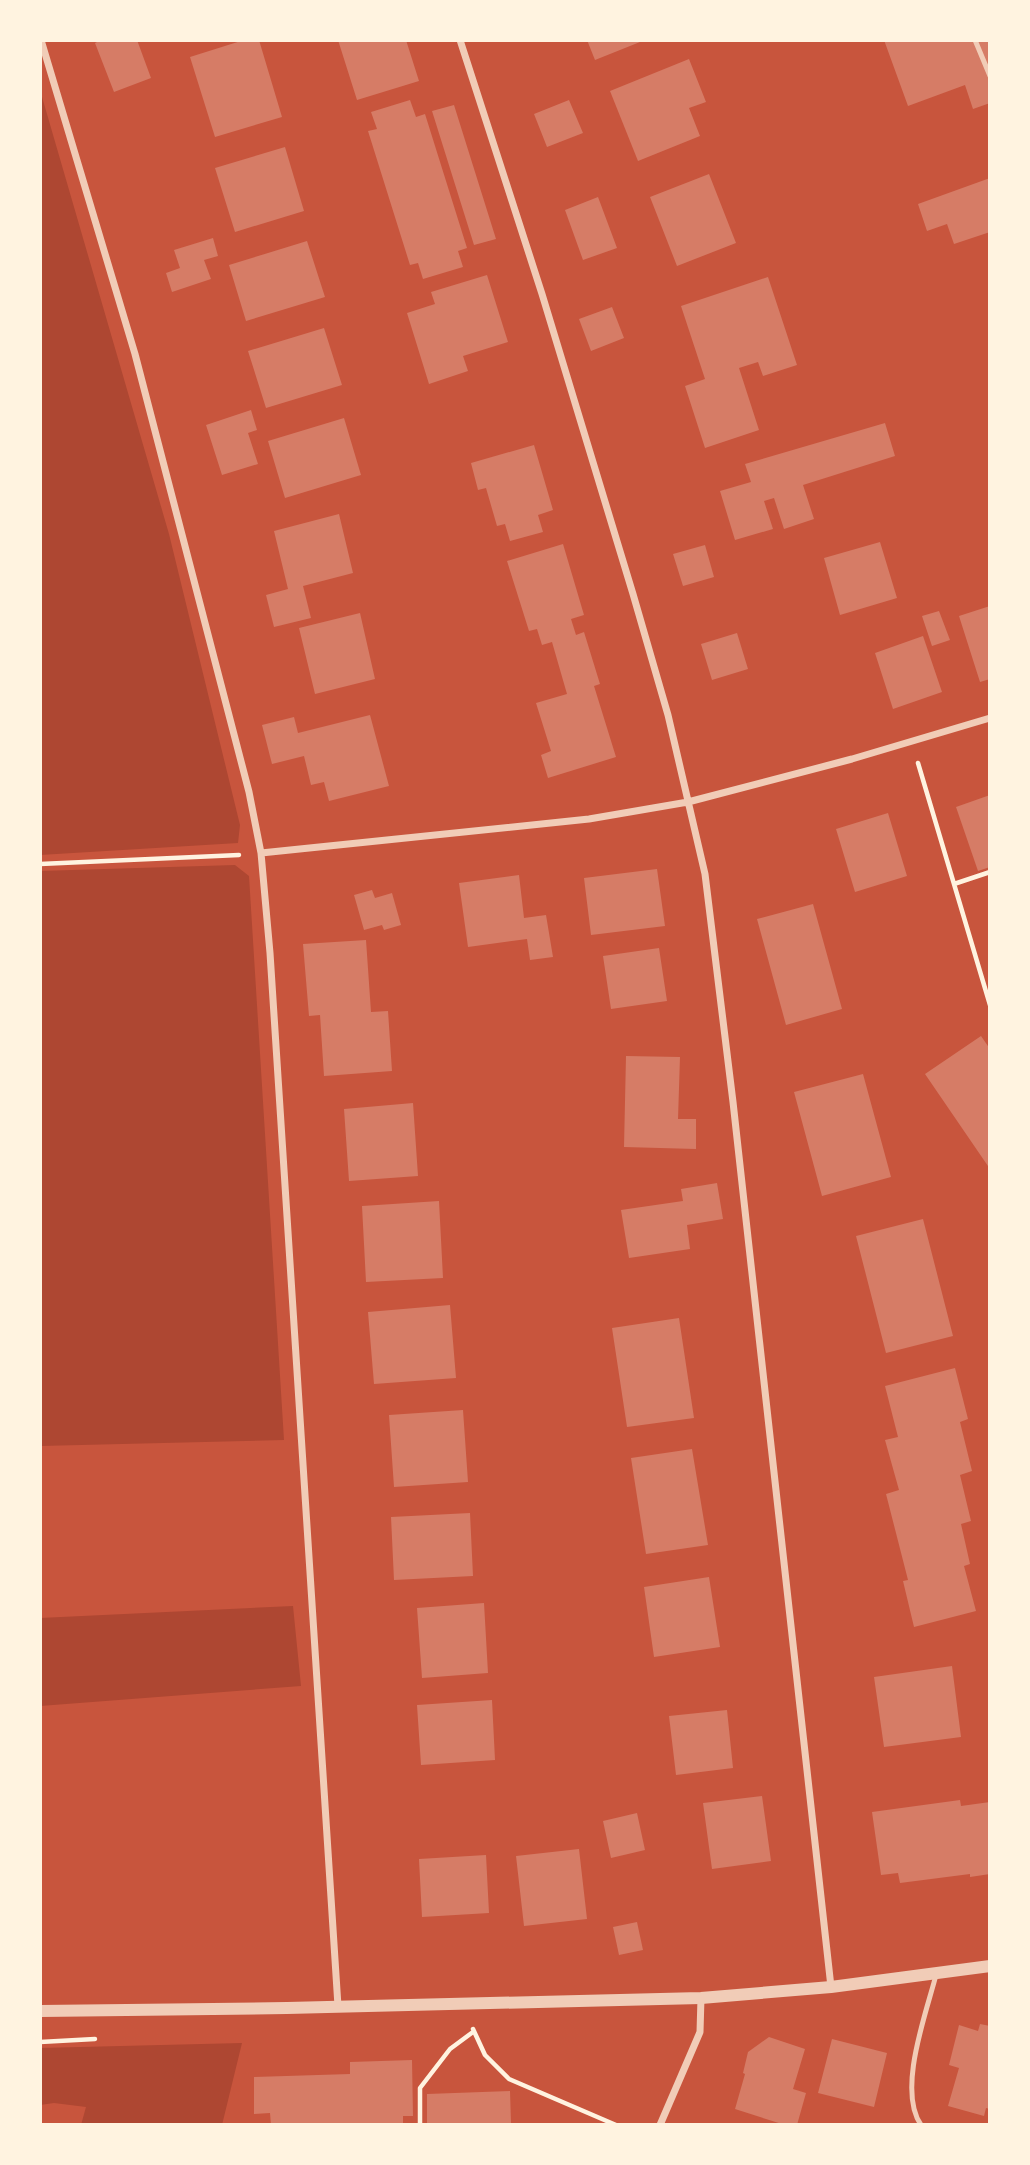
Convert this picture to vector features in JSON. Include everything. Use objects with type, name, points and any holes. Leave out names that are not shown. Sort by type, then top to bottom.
[{"type":"street","points":[[41,40],[135,354],[215,656],[249,792],[261,853],[270,953],[338,2006]]},
{"type":"street","points":[[460,40],[542,294],[629,581],[668,715],[705,874],[733,1102],[831,1986]]},
{"type":"street","points":[[261,853],[589,819],[688,802],[990,718]]},
{"type":"street","points":[[40,2011],[701,1998],[831,1986],[990,1966]]},
{"type":"street","points":[[660,2125],[700,2032],[701,1998]]},
{"type":"lane","points":[[975,40],[990,76]]},
{"type":"lane","points":[[921,2125],[912,2102],[913,2072],[937,1972]]},
{"type":"path","points":[[911,742],[990,1005]]},
{"type":"path","points":[[40,864],[261,853]]},
{"type":"path","points":[[954,884],[990,872]]},
{"type":"path","points":[[471,2004],[473,2032],[485,2055],[509,2080],[616,2125]]},
{"type":"path","points":[[420,2125],[419,2088],[450,2049],[473,2032]]},
{"type":"shaded area","points":[[40,90],[169,534],[240,825],[238,843],[40,855]]},
{"type":"shaded area","points":[[235,865],[249,876],[284,1440],[40,1446],[40,871]]},
{"type":"shaded area","points":[[293,1606],[301,1686],[40,1706],[40,1618]]},
{"type":"shaded area","points":[[242,2043],[222,2125],[81,2125],[86,2107],[54,2103],[40,2105],[40,2048]]},
{"type":"building","points":[[101,40],[137,40],[151,78],[114,92],[95,43]]},
{"type":"building","points":[[244,40],[259,40],[282,117],[215,137],[190,57]]},
{"type":"building","points":[[338,40],[406,40],[419,81],[357,100]]},
{"type":"building","points":[[587,40],[645,40],[595,60]]},
{"type":"building","points":[[884,40],[990,40],[990,103],[973,109],[965,85],[908,106]]},
{"type":"building","points":[[689,59],[706,102],[689,108],[700,136],[638,161],[610,91]]},
{"type":"building","points":[[410,100],[416,117],[425,114],[467,248],[458,251],[463,267],[423,279],[418,263],[410,265],[368,131],[377,129],[371,112]]},
{"type":"building","points":[[569,100],[583,133],[547,147],[534,114]]},
{"type":"building","points":[[454,105],[496,239],[474,245],[432,111]]},
{"type":"building","points":[[285,147],[304,211],[235,232],[215,168]]},
{"type":"building","points":[[709,174],[736,243],[677,266],[650,197]]},
{"type":"building","points":[[990,178],[990,232],[954,244],[947,224],[927,231],[918,204]]},
{"type":"building","points":[[598,197],[617,248],[583,260],[565,210]]},
{"type":"building","points":[[213,238],[218,256],[204,260],[211,279],[172,292],[166,273],[180,268],[174,250]]},
{"type":"building","points":[[307,241],[325,297],[246,321],[229,265]]},
{"type":"building","points":[[487,275],[508,342],[463,356],[468,371],[429,384],[407,313],[435,304],[431,292]]},
{"type":"building","points":[[768,277],[797,365],[763,376],[758,362],[739,368],[759,430],[705,448],[685,386],[705,379],[681,306]]},
{"type":"building","points":[[612,307],[624,338],[591,351],[579,319]]},
{"type":"building","points":[[324,328],[342,385],[266,408],[248,351]]},
{"type":"building","points":[[251,410],[257,430],[248,433],[258,464],[222,475],[206,425]]},
{"type":"building","points":[[344,418],[361,475],[285,498],[268,441]]},
{"type":"building","points":[[885,423],[895,456],[803,485],[814,519],[784,529],[774,498],[764,501],[773,529],[735,540],[720,491],[751,482],[745,464]]},
{"type":"building","points":[[534,445],[553,510],[538,515],[543,532],[510,541],[505,524],[497,526],[486,488],[478,490],[471,463]]},
{"type":"building","points":[[339,514],[353,573],[303,586],[311,618],[274,627],[266,595],[288,589],[274,531]]},
{"type":"building","points":[[880,542],[897,598],[840,615],[824,558]]},
{"type":"building","points":[[563,544],[584,615],[571,619],[576,635],[584,632],[600,684],[594,686],[616,757],[548,778],[541,755],[551,751],[536,703],[567,694],[552,642],[542,645],[537,629],[529,631],[507,561]]},
{"type":"building","points":[[705,545],[714,577],[683,586],[673,554]]},
{"type":"building","points":[[990,606],[990,679],[980,682],[959,616]]},
{"type":"building","points":[[939,611],[950,640],[932,646],[922,616]]},
{"type":"building","points":[[360,613],[375,679],[315,694],[299,628]]},
{"type":"building","points":[[737,633],[748,669],[712,680],[701,644]]},
{"type":"building","points":[[923,636],[942,692],[893,709],[875,653]]},
{"type":"building","points":[[370,715],[389,786],[329,801],[324,782],[311,785],[304,756],[272,764],[262,725],[294,717],[298,733]]},
{"type":"building","points":[[990,795],[990,867],[978,871],[956,807]]},
{"type":"building","points":[[888,813],[907,876],[855,892],[836,829]]},
{"type":"building","points":[[657,869],[665,926],[591,935],[584,878]]},
{"type":"building","points":[[519,875],[524,918],[546,915],[553,957],[530,960],[527,939],[468,947],[459,883]]},
{"type":"building","points":[[372,890],[375,898],[392,893],[401,925],[384,930],[382,925],[364,930],[354,895]]},
{"type":"building","points":[[813,904],[842,1009],[786,1025],[757,919]]},
{"type":"building","points":[[366,940],[371,1012],[388,1011],[392,1071],[324,1076],[320,1015],[309,1016],[303,944]]},
{"type":"building","points":[[659,948],[667,1001],[611,1009],[603,956]]},
{"type":"building","points":[[981,1036],[990,1049],[990,1169],[925,1074]]},
{"type":"building","points":[[626,1056],[680,1057],[678,1119],[696,1119],[696,1149],[624,1147]]},
{"type":"building","points":[[863,1074],[891,1177],[822,1196],[794,1092]]},
{"type":"building","points":[[413,1103],[418,1176],[349,1181],[344,1109]]},
{"type":"building","points":[[717,1183],[723,1219],[687,1225],[690,1249],[629,1258],[621,1210],[683,1201],[681,1189]]},
{"type":"building","points":[[439,1201],[443,1278],[366,1282],[362,1206]]},
{"type":"building","points":[[923,1219],[953,1336],[886,1353],[856,1236]]},
{"type":"building","points":[[450,1305],[456,1378],[374,1384],[368,1312]]},
{"type":"building","points":[[679,1318],[694,1418],[627,1427],[612,1328]]},
{"type":"building","points":[[955,1368],[968,1419],[960,1422],[972,1471],[960,1475],[971,1521],[961,1524],[970,1564],[964,1566],[976,1611],[914,1627],[903,1581],[908,1580],[886,1494],[899,1490],[885,1440],[898,1437],[885,1386]]},
{"type":"building","points":[[463,1410],[468,1482],[394,1487],[389,1415]]},
{"type":"building","points":[[692,1449],[708,1545],[646,1554],[631,1458]]},
{"type":"building","points":[[470,1513],[473,1576],[394,1580],[391,1517]]},
{"type":"building","points":[[709,1577],[720,1647],[654,1657],[644,1587]]},
{"type":"building","points":[[484,1603],[488,1673],[422,1678],[417,1608]]},
{"type":"building","points":[[952,1666],[961,1737],[884,1747],[874,1677]]},
{"type":"building","points":[[492,1700],[495,1760],[421,1765],[417,1705]]},
{"type":"building","points":[[727,1710],[733,1768],[676,1775],[669,1716]]},
{"type":"building","points":[[762,1796],[771,1861],[712,1869],[703,1803]]},
{"type":"building","points":[[960,1800],[961,1806],[990,1802],[990,1874],[900,1883],[898,1873],[881,1875],[872,1812]]},
{"type":"building","points":[[637,1813],[645,1850],[611,1858],[603,1821]]},
{"type":"building","points":[[579,1849],[587,1919],[524,1926],[516,1856]]},
{"type":"building","points":[[486,1855],[489,1913],[422,1917],[419,1859]]},
{"type":"building","points":[[637,1922],[643,1950],[619,1955],[613,1927]]},
{"type":"building","points":[[980,2024],[990,2026],[990,2109],[986,2108],[984,2116],[948,2106],[959,2068],[949,2065],[959,2025],[978,2031]]},
{"type":"building","points":[[769,2037],[805,2049],[793,2089],[806,2093],[797,2125],[785,2125],[735,2109],[748,2052]]},
{"type":"building","points":[[832,2039],[887,2053],[874,2107],[818,2093]]},
{"type":"building","points":[[412,2060],[413,2116],[403,2116],[403,2125],[271,2125],[270,2113],[254,2114],[254,2077],[350,2074],[350,2062]]},
{"type":"building","points":[[510,2091],[511,2123],[427,2125],[427,2094]]}]
